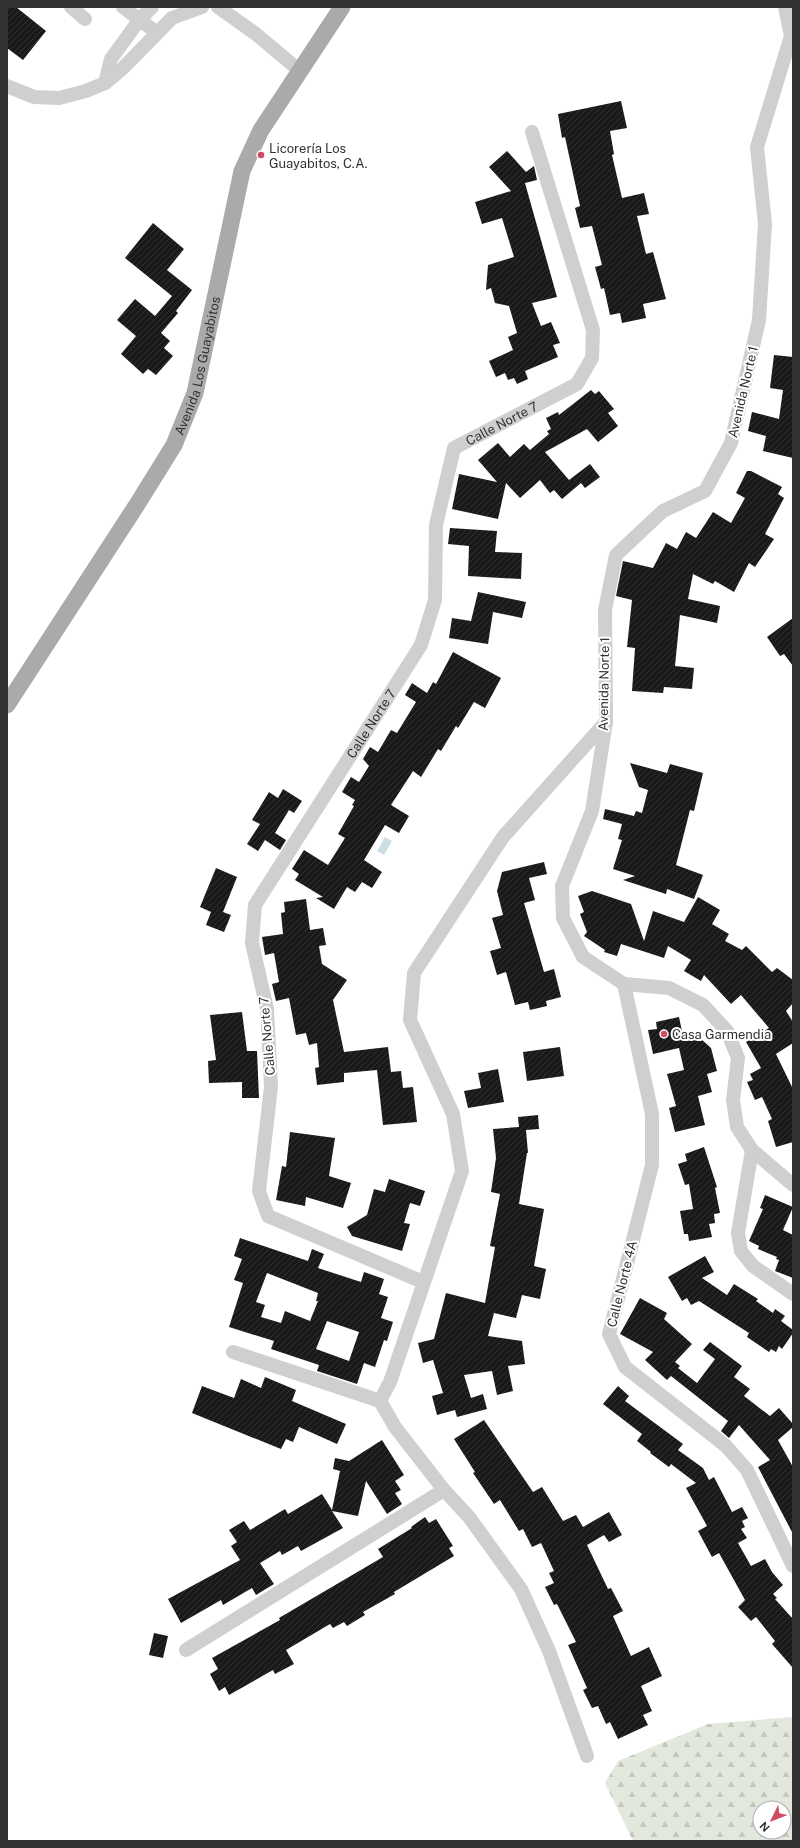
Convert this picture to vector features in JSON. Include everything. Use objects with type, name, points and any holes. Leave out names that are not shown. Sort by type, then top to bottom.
[{"type":"main road","name":"Avenida Los Guayabitos","points":[[7,705],[174,445],[195,393],[227,233],[242,171],[261,130],[342,7]]},
{"type":"street","points":[[71,7],[85,18]]},
{"type":"street","points":[[124,7],[157,33]]},
{"type":"street","points":[[105,83],[111,59],[140,19],[152,7]]},
{"type":"street","points":[[7,86],[34,97],[59,98],[86,91],[105,83],[123,68],[172,18],[202,7]]},
{"type":"street","name":"Avenida Norte 1","points":[[624,984],[583,957],[563,918],[562,886],[592,811],[606,722],[605,610],[616,555],[663,511],[705,491],[731,443],[760,320],[765,224],[757,147],[791,36],[786,7]]},
{"type":"street","points":[[225,9],[300,71]]},
{"type":"street","name":"Calle Norte 7","points":[[423,1282],[268,1216],[259,1191],[271,1087],[267,1009],[252,944],[255,904],[421,645],[435,600],[436,525],[454,448],[577,384],[592,358],[594,330],[532,132]]},
{"type":"street","points":[[380,1401],[390,1382],[462,1171],[452,1114],[410,1020],[414,973],[503,837],[606,722]]},
{"type":"street","points":[[624,984],[669,988],[703,1005],[727,1031],[738,1058],[733,1100],[737,1127],[752,1150],[793,1185]]},
{"type":"street","name":"Calle Norte 4A","points":[[624,984],[652,1114],[652,1165],[609,1334],[624,1367],[726,1446],[747,1470],[793,1566]]},
{"type":"street","points":[[752,1150],[738,1233],[741,1251],[753,1266],[793,1294]]},
{"type":"street","points":[[233,1352],[380,1401],[395,1427],[444,1490],[470,1517],[521,1588],[549,1651],[587,1756]]},
{"type":"street","points":[[186,1650],[444,1490]]},
{"type":"green space","points":[[793,1717],[793,1841],[633,1841],[605,1783],[618,1761],[708,1724]]},
{"type":"shaded area","points":[[385,837],[392,841],[384,855],[377,851]]},
{"type":"building","points":[[7,7],[16,7],[46,31],[23,60],[7,48]]},
{"type":"building","points":[[621,101],[627,128],[610,131],[614,154],[612,155],[622,198],[644,193],[649,214],[637,216],[646,254],[653,252],[666,299],[643,304],[646,318],[622,323],[620,313],[610,315],[604,288],[601,289],[595,267],[602,265],[592,226],[580,228],[575,208],[580,206],[565,137],[562,138],[558,114]]},
{"type":"building","points":[[507,151],[526,172],[534,166],[537,180],[525,183],[557,297],[532,303],[541,326],[551,322],[560,343],[553,345],[558,357],[525,371],[528,379],[517,384],[514,378],[508,380],[505,373],[496,377],[489,361],[513,350],[508,337],[517,333],[509,306],[495,303],[491,288],[486,290],[488,265],[514,257],[502,218],[482,224],[475,202],[511,191],[489,167]]},
{"type":"building","points":[[153,223],[184,249],[167,270],[192,290],[176,311],[178,313],[161,333],[170,341],[164,348],[173,356],[156,375],[148,369],[143,374],[121,354],[136,336],[117,320],[135,299],[155,316],[172,296],[125,258]]},
{"type":"building","points":[[774,355],[793,357],[793,458],[763,451],[766,436],[748,431],[752,412],[779,419],[783,390],[770,388]]},
{"type":"building","points":[[591,390],[595,394],[599,391],[614,409],[608,413],[618,426],[598,442],[587,429],[545,452],[569,480],[590,464],[600,477],[585,488],[581,483],[562,499],[554,490],[550,493],[540,480],[520,498],[506,483],[498,519],[452,509],[459,474],[497,482],[478,460],[498,443],[510,457],[524,444],[530,450],[549,434],[547,431],[551,429],[546,418],[558,412],[559,415]]},
{"type":"building","points":[[747,471],[751,471],[782,487],[778,494],[784,498],[765,534],[774,539],[755,567],[749,563],[734,592],[715,581],[713,584],[693,574],[688,599],[720,606],[717,623],[680,615],[675,666],[694,668],[692,689],[664,687],[663,693],[632,691],[635,648],[627,647],[632,600],[616,596],[623,561],[653,568],[666,543],[677,549],[686,532],[696,538],[713,512],[731,523],[745,498],[736,493]]},
{"type":"building","points":[[450,528],[497,531],[495,552],[522,553],[521,579],[468,576],[469,546],[448,544]]},
{"type":"building","points":[[478,592],[526,602],[522,618],[493,612],[488,644],[449,638],[452,618],[471,621]]},
{"type":"building","points":[[793,618],[793,666],[784,654],[780,656],[767,637]]},
{"type":"building","points":[[453,652],[501,678],[485,708],[474,702],[458,728],[456,726],[441,751],[438,749],[421,777],[413,771],[391,805],[409,816],[399,833],[385,825],[364,860],[382,872],[372,888],[362,882],[355,892],[347,887],[334,909],[316,898],[323,897],[295,880],[299,874],[292,869],[304,850],[328,865],[345,838],[338,834],[354,806],[352,805],[355,800],[342,792],[351,777],[359,782],[369,766],[363,759],[370,747],[378,752],[391,730],[397,733],[416,702],[405,695],[412,683],[427,693],[433,682],[436,684]]},
{"type":"building","points":[[630,763],[667,773],[670,764],[703,773],[694,811],[690,810],[676,865],[703,875],[694,899],[667,889],[666,894],[623,880],[635,876],[613,869],[622,840],[618,839],[622,824],[603,819],[605,809],[634,816],[636,811],[642,813],[648,790],[639,787]]},
{"type":"building","points":[[283,789],[302,801],[294,813],[289,810],[275,833],[286,840],[280,850],[265,840],[258,851],[247,844],[260,824],[252,820],[269,792],[278,798]]},
{"type":"building","points":[[544,862],[547,874],[529,878],[535,900],[524,903],[544,972],[554,969],[561,997],[546,1001],[547,1006],[530,1010],[528,1002],[515,1005],[506,972],[497,975],[490,951],[501,948],[492,918],[503,915],[497,891],[502,872]]},
{"type":"building","points":[[216,868],[237,877],[223,912],[231,915],[224,932],[206,925],[211,912],[200,907]]},
{"type":"building","points":[[592,891],[631,904],[644,941],[653,911],[684,922],[698,897],[720,910],[712,924],[729,934],[725,941],[742,950],[746,946],[772,972],[777,968],[793,980],[793,1003],[786,1011],[793,1022],[793,1043],[776,1054],[793,1089],[793,1142],[776,1147],[768,1121],[772,1119],[762,1097],[755,1100],[747,1082],[753,1080],[750,1074],[761,1068],[746,1042],[769,1028],[741,995],[731,1004],[704,975],[701,981],[684,971],[691,960],[668,946],[664,958],[621,944],[617,956],[604,952],[605,950],[584,936],[587,932],[580,914],[584,912],[578,896]]},
{"type":"building","points":[[306,899],[310,930],[323,928],[326,945],[319,946],[322,964],[347,980],[333,1000],[344,1052],[388,1047],[391,1072],[401,1071],[403,1088],[413,1087],[417,1122],[383,1125],[377,1070],[344,1073],[344,1082],[317,1085],[315,1068],[319,1067],[317,1043],[309,1045],[306,1033],[296,1035],[289,998],[276,1001],[272,984],[279,982],[274,953],[265,955],[262,937],[283,934],[281,913],[285,912],[284,902]]},
{"type":"building","points":[[242,1012],[247,1051],[257,1051],[259,1098],[242,1098],[242,1082],[209,1083],[208,1061],[216,1060],[210,1015]]},
{"type":"building","points":[[679,1017],[684,1041],[700,1038],[711,1048],[717,1071],[707,1074],[712,1092],[698,1096],[705,1125],[675,1132],[669,1108],[676,1106],[667,1074],[684,1070],[679,1048],[653,1054],[648,1030],[657,1029],[656,1022]]},
{"type":"building","points":[[560,1047],[564,1076],[527,1081],[523,1052]]},
{"type":"building","points":[[498,1069],[504,1102],[468,1108],[464,1091],[481,1088],[478,1073]]},
{"type":"building","points":[[538,1115],[539,1129],[526,1130],[528,1153],[519,1204],[544,1209],[534,1266],[546,1269],[540,1299],[522,1295],[516,1318],[494,1313],[488,1336],[522,1341],[525,1364],[508,1366],[513,1391],[497,1395],[492,1371],[464,1375],[471,1398],[483,1394],[487,1409],[457,1417],[455,1410],[437,1415],[432,1396],[443,1393],[433,1360],[423,1363],[418,1343],[434,1339],[446,1293],[485,1303],[495,1247],[490,1246],[500,1194],[491,1192],[496,1158],[493,1129],[519,1127],[518,1117]]},
{"type":"building","points":[[290,1132],[335,1138],[329,1176],[351,1183],[343,1208],[306,1197],[305,1206],[276,1200],[282,1166],[286,1167]]},
{"type":"building","points":[[704,1147],[717,1187],[715,1188],[720,1213],[714,1214],[715,1223],[709,1224],[712,1237],[689,1241],[688,1234],[684,1234],[680,1211],[693,1209],[689,1184],[685,1185],[678,1164],[687,1161],[685,1154]]},
{"type":"building","points":[[389,1179],[425,1191],[420,1206],[410,1203],[404,1223],[410,1224],[402,1251],[352,1236],[347,1227],[367,1215],[374,1189],[385,1192]]},
{"type":"building","points":[[765,1195],[793,1207],[783,1230],[793,1235],[793,1278],[775,1271],[779,1260],[776,1259],[777,1257],[758,1249],[759,1246],[749,1241],[763,1209],[760,1208]]},
{"type":"building","points":[[240,1238],[308,1261],[312,1249],[324,1254],[318,1268],[361,1282],[364,1272],[384,1279],[379,1294],[388,1297],[381,1318],[393,1322],[387,1341],[384,1340],[375,1367],[364,1363],[357,1384],[317,1371],[319,1365],[271,1349],[274,1341],[229,1327],[243,1283],[234,1280],[242,1259],[234,1256]],"holes":[[[267,1273],[318,1293],[316,1301],[318,1301],[310,1321],[285,1311],[281,1323],[261,1317],[265,1305],[256,1302]],[[327,1321],[359,1332],[349,1361],[316,1349]]]},
{"type":"building","points":[[705,1256],[714,1272],[702,1278],[727,1295],[734,1284],[758,1299],[756,1301],[773,1313],[775,1309],[785,1316],[781,1321],[793,1330],[793,1333],[782,1349],[779,1346],[776,1352],[771,1349],[769,1352],[747,1337],[749,1333],[699,1301],[691,1305],[687,1298],[682,1301],[668,1277]]},
{"type":"building","points":[[640,1298],[667,1313],[664,1319],[692,1344],[675,1362],[680,1366],[678,1368],[697,1383],[715,1359],[703,1350],[710,1342],[742,1366],[734,1377],[750,1389],[744,1396],[770,1416],[779,1408],[793,1424],[793,1427],[778,1440],[793,1467],[793,1534],[758,1467],[770,1460],[739,1425],[729,1438],[721,1431],[728,1421],[671,1376],[667,1380],[645,1360],[653,1352],[620,1334]]},
{"type":"building","points":[[265,1377],[296,1390],[292,1401],[346,1424],[337,1444],[299,1427],[293,1442],[286,1439],[281,1449],[192,1413],[202,1386],[234,1398],[241,1379],[261,1388]]},
{"type":"building","points":[[618,1386],[629,1396],[625,1401],[683,1444],[678,1450],[703,1468],[709,1480],[714,1477],[732,1512],[742,1507],[748,1518],[742,1521],[745,1527],[741,1529],[747,1538],[738,1543],[751,1566],[765,1559],[772,1572],[783,1585],[773,1594],[777,1598],[775,1599],[793,1619],[793,1668],[772,1644],[775,1641],[756,1617],[751,1621],[738,1607],[745,1600],[719,1553],[712,1557],[698,1531],[707,1526],[686,1488],[696,1483],[671,1464],[669,1467],[650,1453],[651,1452],[637,1441],[642,1434],[603,1404]]},
{"type":"building","points":[[484,1420],[533,1492],[542,1487],[563,1521],[576,1515],[583,1527],[609,1512],[622,1535],[609,1542],[604,1535],[587,1545],[608,1589],[611,1588],[623,1611],[613,1616],[631,1656],[649,1647],[662,1676],[641,1686],[652,1711],[643,1715],[648,1725],[618,1739],[610,1722],[606,1724],[598,1706],[592,1708],[583,1690],[587,1688],[568,1645],[576,1642],[557,1604],[554,1605],[545,1587],[554,1583],[549,1573],[554,1571],[541,1543],[532,1547],[523,1529],[519,1531],[500,1500],[494,1504],[473,1473],[475,1472],[454,1439]]},
{"type":"building","points":[[382,1440],[404,1475],[395,1481],[401,1490],[395,1493],[402,1504],[387,1514],[366,1481],[358,1516],[332,1511],[343,1528],[301,1551],[298,1546],[282,1555],[280,1551],[260,1563],[274,1584],[256,1595],[252,1588],[223,1605],[221,1600],[181,1623],[168,1599],[240,1560],[231,1546],[237,1542],[229,1530],[244,1521],[250,1530],[285,1509],[288,1514],[322,1494],[332,1510],[340,1471],[333,1469],[335,1458],[349,1461]]},
{"type":"building","points":[[425,1517],[429,1523],[436,1519],[453,1546],[449,1548],[454,1556],[394,1592],[395,1594],[363,1612],[365,1615],[347,1626],[344,1622],[333,1628],[330,1624],[286,1650],[294,1664],[275,1674],[273,1670],[229,1695],[225,1687],[219,1691],[210,1674],[218,1669],[212,1658],[280,1620],[279,1618],[383,1557],[378,1549],[412,1528],[411,1527]]},
{"type":"building","points":[[154,1633],[168,1636],[163,1658],[149,1655]]},
{"type":"place","name":"Licorería Los Guayabitos, C.A.","points":[[261,155]]},
{"type":"place","name":"Casa Garmendia","points":[[664,1034]]}]
